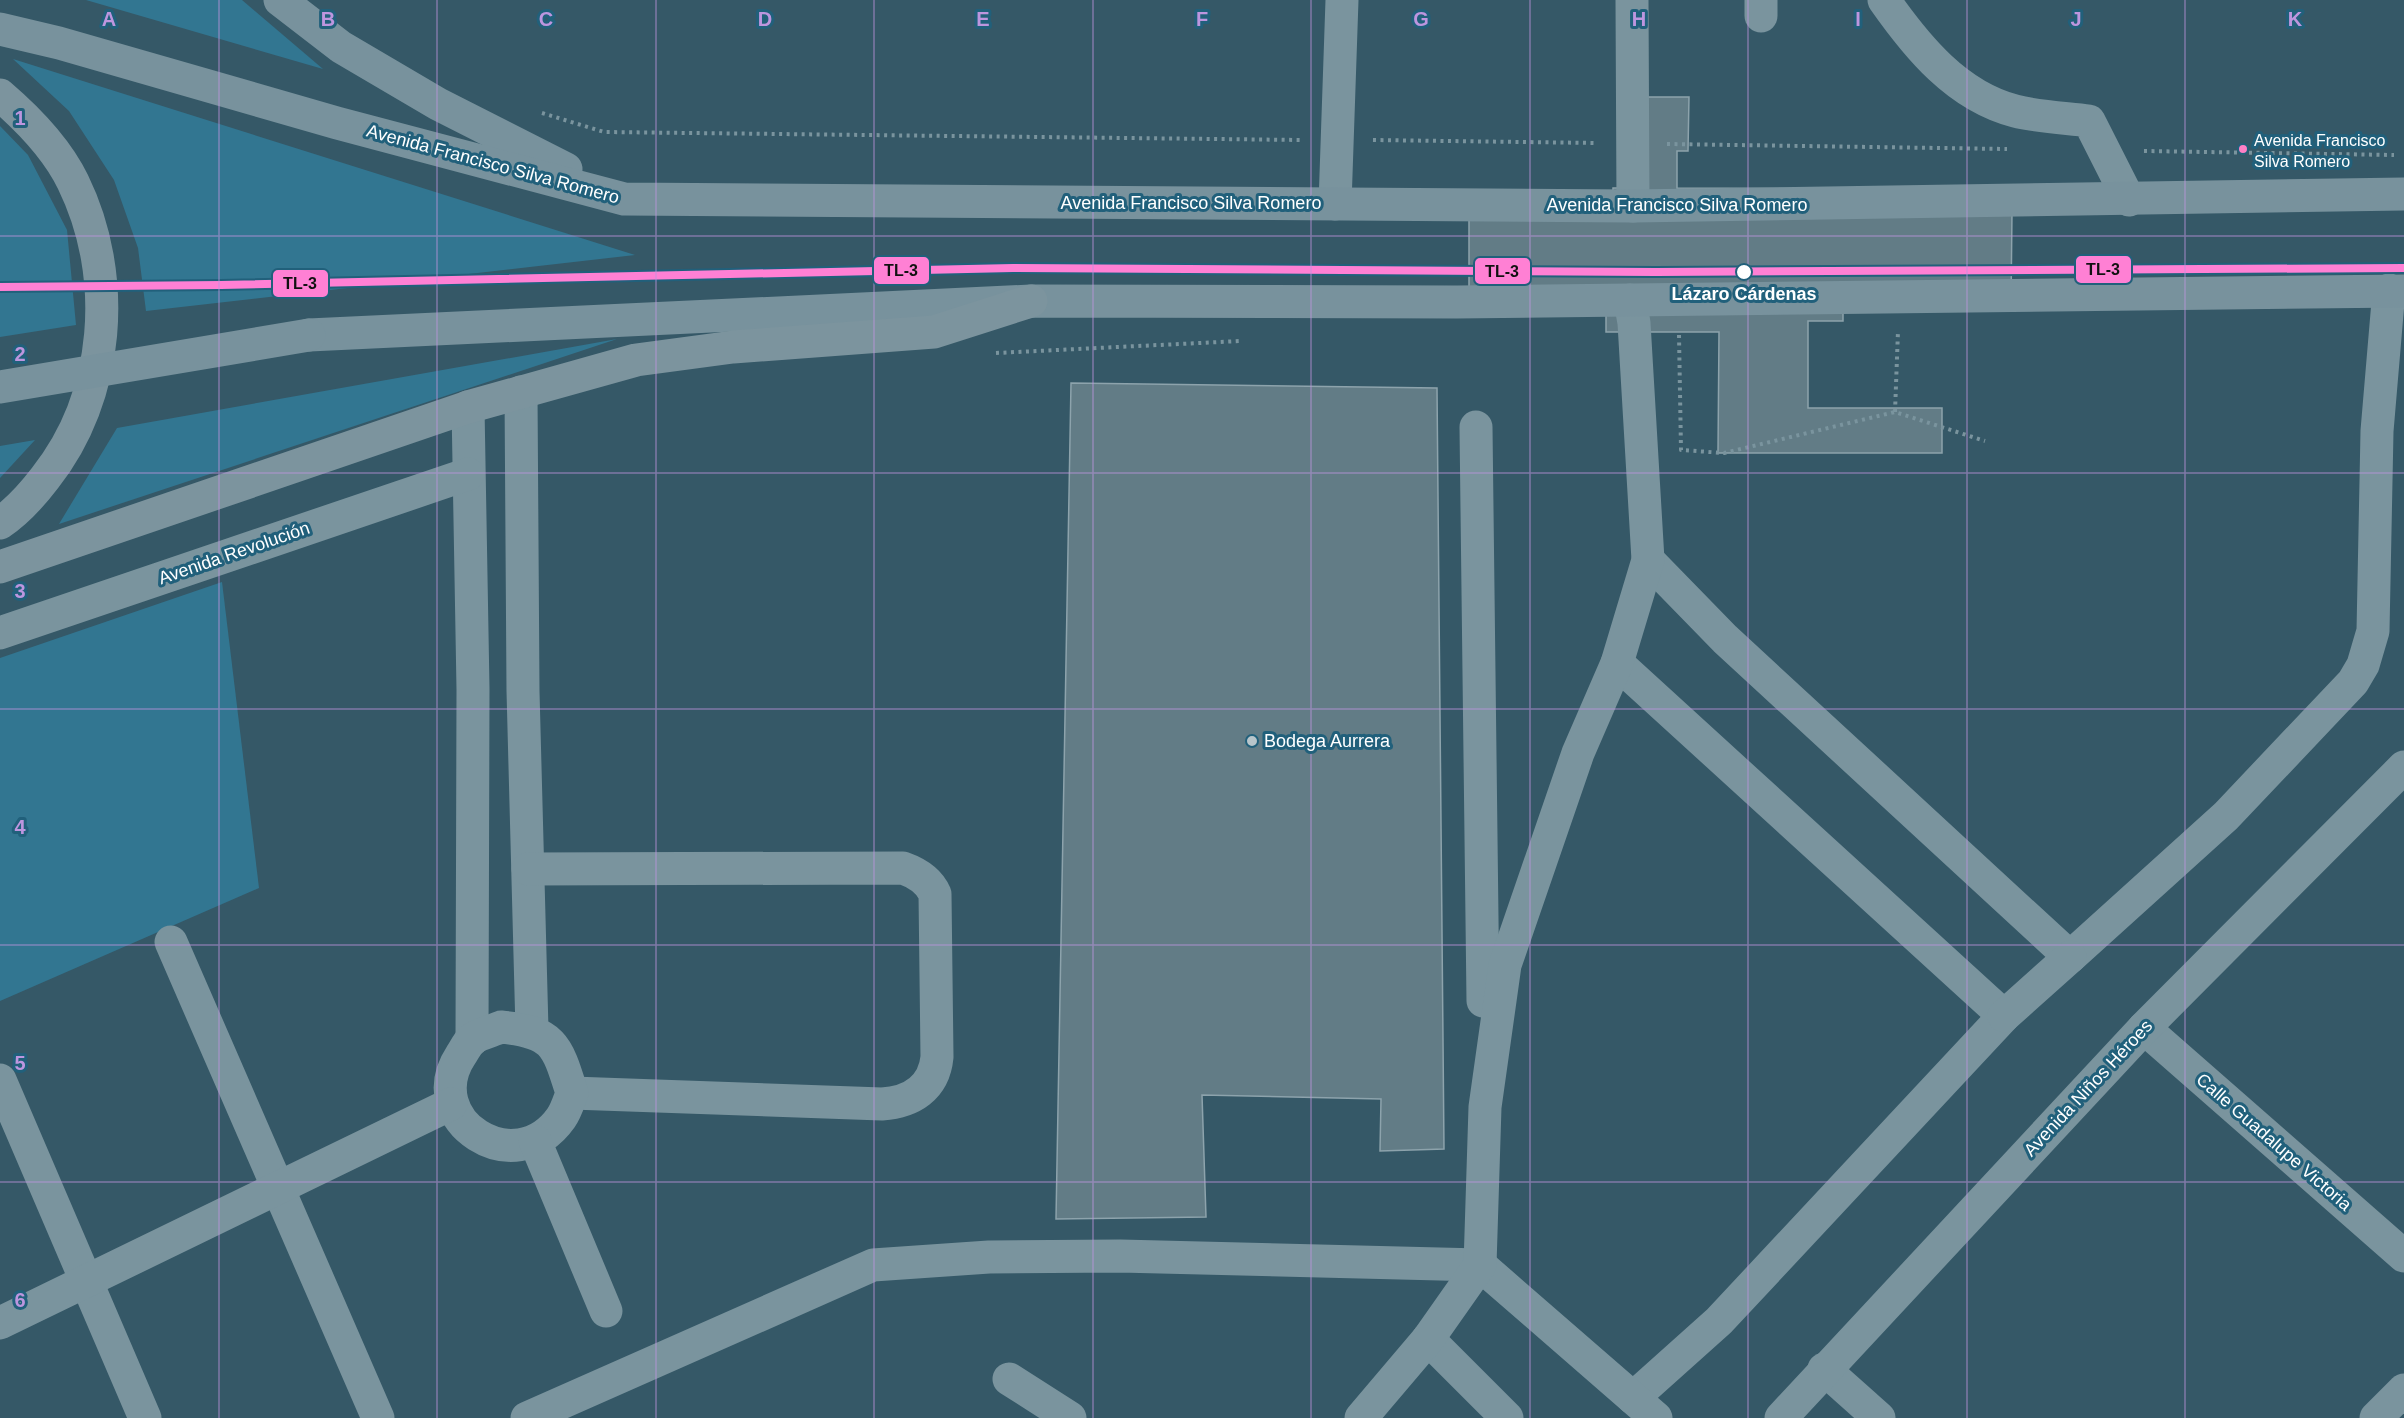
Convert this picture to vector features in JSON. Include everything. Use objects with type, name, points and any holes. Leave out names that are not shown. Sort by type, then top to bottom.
[{"type":"highway","points":[[0,95],[37,131],[73,181],[92,231],[101,305],[101,346],[93,382],[72,440],[33,494],[0,523]]},
{"type":"highway","points":[[0,567],[468,407],[636,360],[734,347],[934,332],[1031,300]]},
{"type":"main road","points":[[279,0],[341,47],[438,104],[624,199]]},
{"type":"main road","name":"Avenida Francisco Silva Romero","points":[[0,29],[59,43],[348,126],[624,199],[1633,206],[2404,194]]},
{"type":"main road","points":[[0,387],[309,335],[1031,300],[1630,300],[2397,290]]},
{"type":"street","points":[[1335,204],[1342,0]]},
{"type":"street","points":[[1632,0],[1633,206]]},
{"type":"street","points":[[1884,0],[1906,31],[1962,86],[2015,111],[2089,121],[2129,200]]},
{"type":"street","points":[[532,1417],[873,1265],[989,1257],[1120,1256],[1480,1264],[1645,1408],[1794,1237],[2004,1016],[2226,816],[2353,682],[2363,665],[2373,631],[2377,431],[2397,290]]},
{"type":"street","points":[[1485,1107],[1505,965],[1578,753],[1617,663],[1648,560],[1634,324],[1630,300]]},
{"type":"street","points":[[520,392],[523,691],[532,1030]]},
{"type":"street","points":[[468,407],[473,689],[472,1040]]},
{"type":"street","points":[[1361,1418],[1428,1339],[1480,1264],[1485,1107],[1476,427]]},
{"type":"street","name":"Avenida Revolución","points":[[0,633],[468,474]]},
{"type":"street","points":[[1648,560],[1725,639],[2070,957]]},
{"type":"street","points":[[1617,663],[2004,1016]]},
{"type":"street","points":[[473,689],[523,691]]},
{"type":"street","name":"Avenida Niños Héroes","points":[[1781,1418],[2144,1028],[2404,767]]},
{"type":"street","points":[[528,869],[903,868],[914,872],[931,884],[935,894],[937,1057],[935,1072],[920,1093],[899,1103],[882,1104],[572,1093]]},
{"type":"street","points":[[171,942],[378,1418]]},
{"type":"street","points":[[501,1027],[532,1030],[559,1051],[572,1093],[561,1119],[535,1141],[501,1147],[470,1132],[452,1104],[452,1069],[472,1040],[501,1027]]},
{"type":"street","name":"Calle Guadalupe Victoria","points":[[2144,1028],[2404,1256]]},
{"type":"street","points":[[0,1080],[84,1282],[145,1418]]},
{"type":"street","points":[[0,1323],[452,1104]]},
{"type":"street","points":[[535,1141],[606,1311]]},
{"type":"street","points":[[1428,1339],[1507,1418]]},
{"type":"street","points":[[1824,1370],[1879,1418]]},
{"type":"street","points":[[1009,1379],[1070,1418]]},
{"type":"street","points":[[2376,1418],[2404,1390]]},
{"type":"path","points":[[1895,412],[1899,323]]},
{"type":"path","points":[[1678,325],[1681,450],[1724,453],[1895,412],[1985,441]]},
{"type":"shaded area","points":[[86,0],[242,0],[323,69]]},
{"type":"shaded area","points":[[13,59],[635,255],[146,311],[138,248],[114,180],[69,111]]},
{"type":"shaded area","points":[[0,126],[28,155],[67,230],[76,325],[0,337]]},
{"type":"shaded area","points":[[617,339],[59,524],[117,428]]},
{"type":"shaded area","points":[[35,440],[0,478],[0,446]]},
{"type":"shaded area","points":[[222,582],[259,888],[0,1001],[0,658]]},
{"type":"building","name":"Lázaro Cárdenas","points":[[1618,97],[1689,97],[1688,151],[1677,151],[1677,188],[1849,189],[2012,212],[2011,304],[1843,304],[1843,321],[1808,321],[1808,408],[1942,408],[1942,453],[1718,453],[1719,332],[1606,332],[1606,308],[1469,308],[1469,215],[1612,215],[1613,188],[1625,188]]},
{"type":"building","name":"Bodega Aurrera","points":[[1071,383],[1437,388],[1444,1149],[1380,1151],[1381,1099],[1202,1095],[1206,1217],[1056,1219]]},
{"type":"transit line","name":"TL-3","points":[[0,287],[221,285],[1013,268],[1656,272],[2404,268]]},
{"type":"place","name":"Avenida Francisco Silva Romero","points":[[2243,149]]},
{"type":"place","name":"Lázaro Cárdenas","points":[[1744,272]]},
{"type":"place","name":"Bodega Aurrera","points":[[1252,741]]}]
